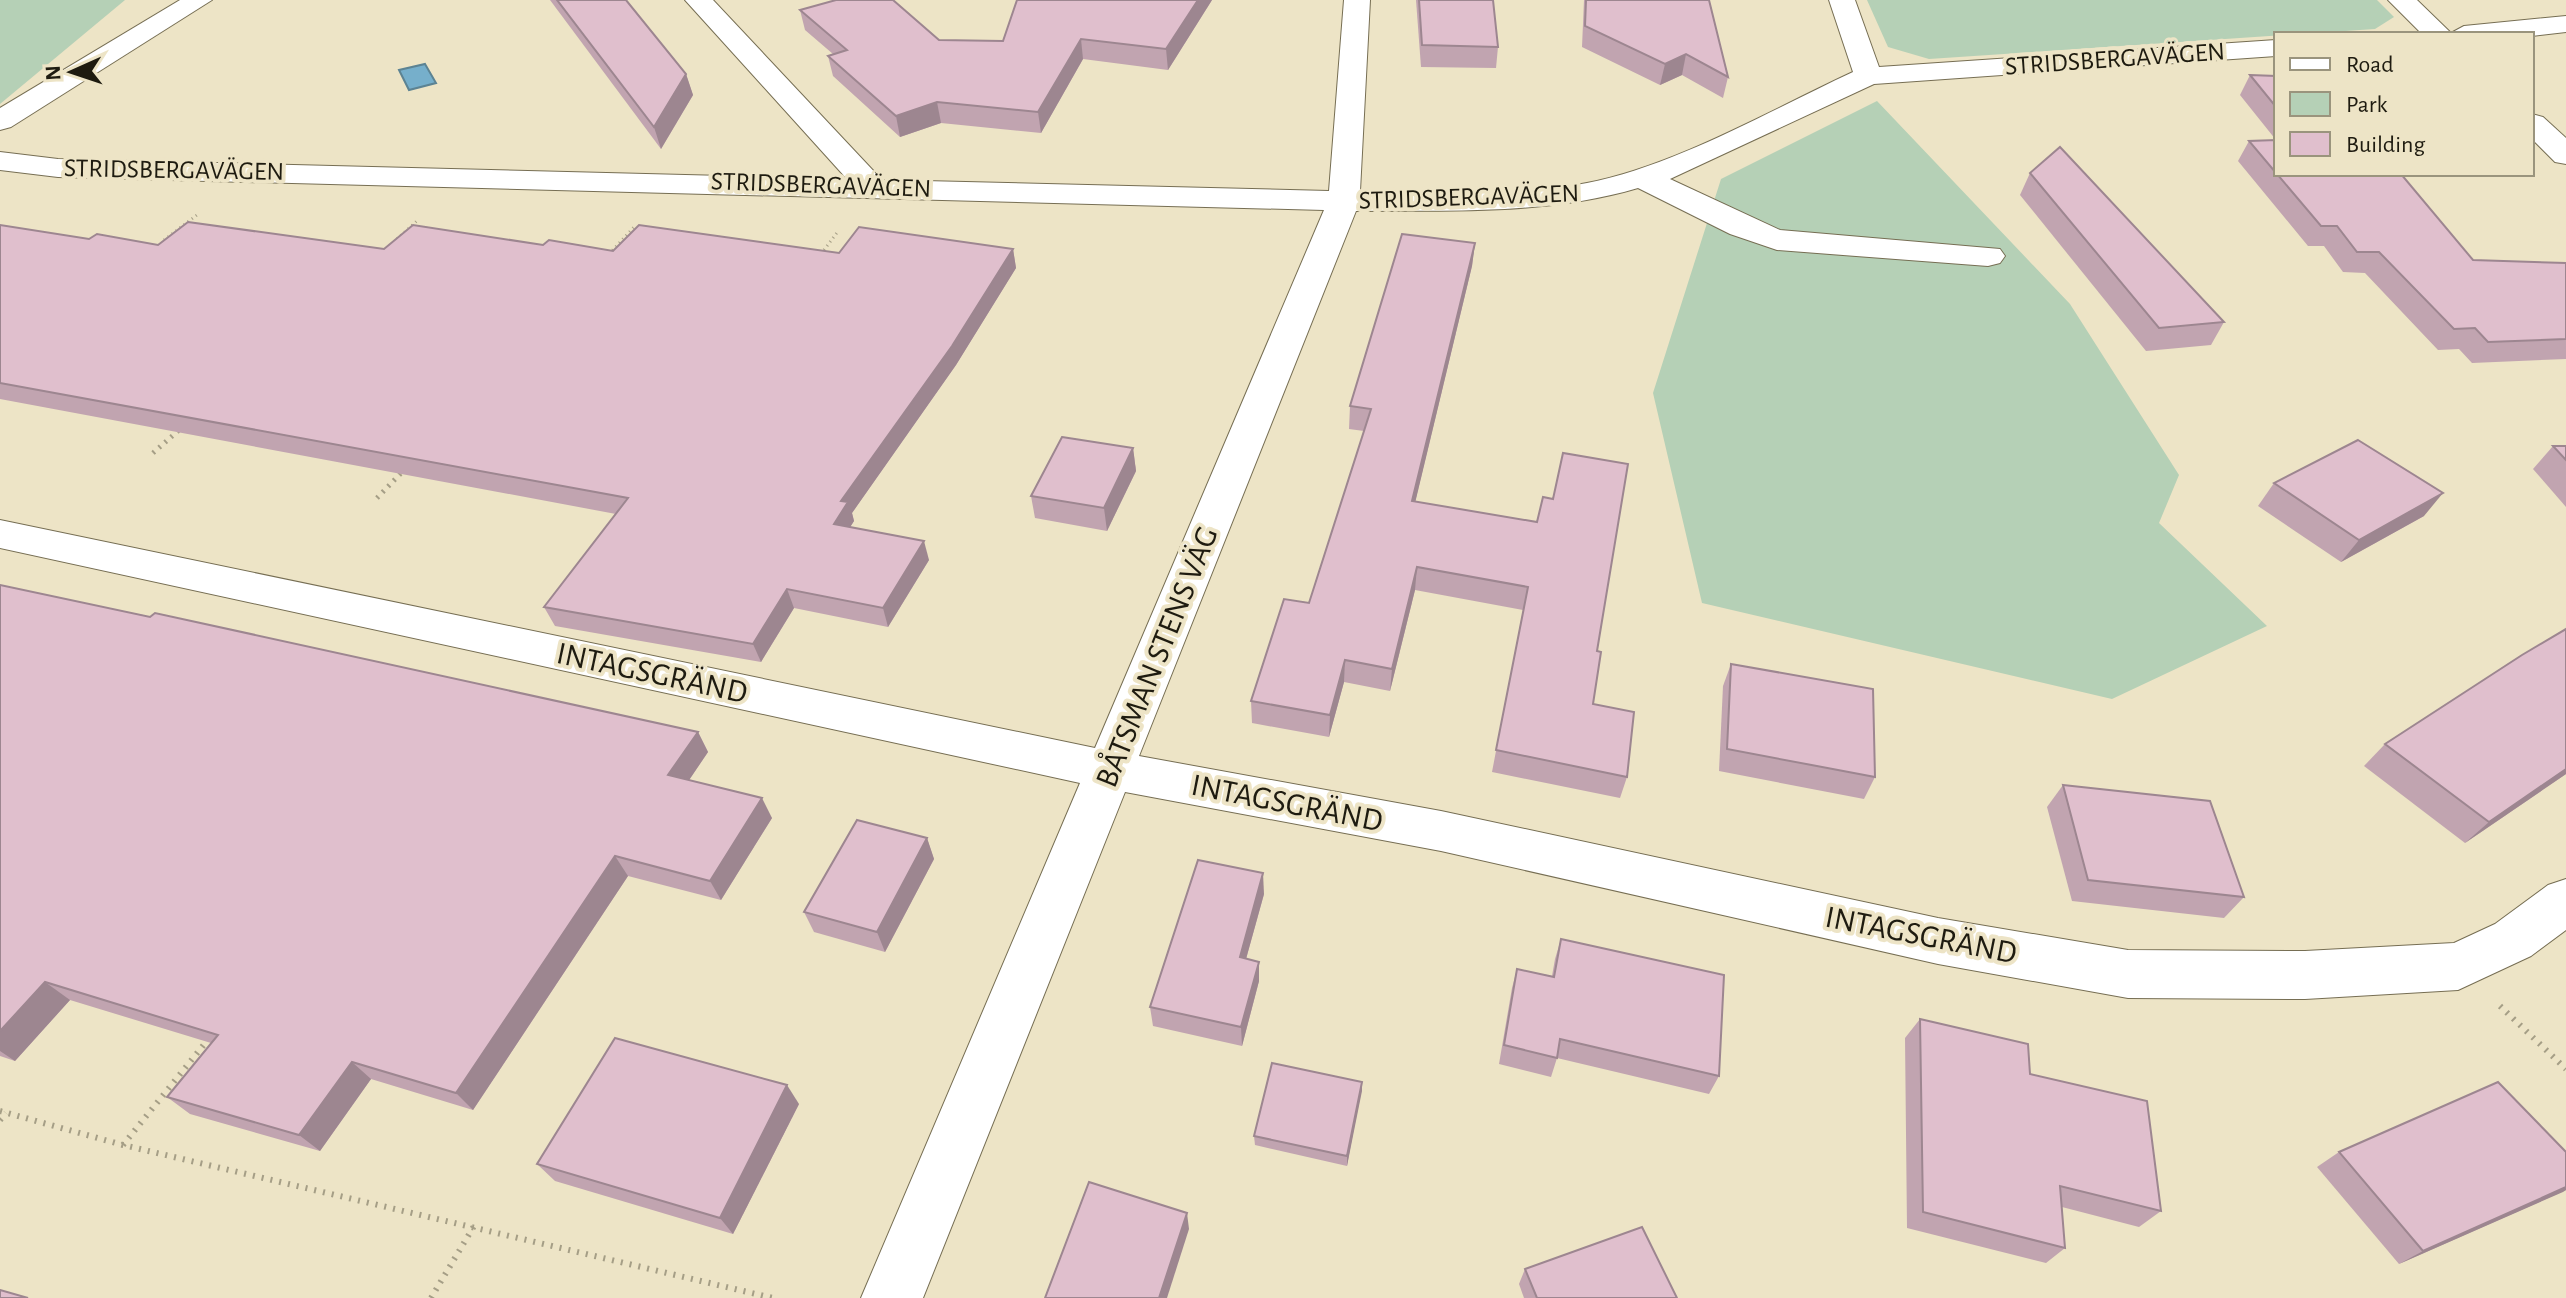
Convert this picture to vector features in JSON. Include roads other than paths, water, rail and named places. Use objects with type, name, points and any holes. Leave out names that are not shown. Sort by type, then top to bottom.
[{"type":"street","points":[[0,121],[199,0]]},
{"type":"street","points":[[698,0],[871,186]]},
{"type":"street","name":"BÅTSMAN STENS VÄG","points":[[892,1298],[1344,201],[1357,0]]},
{"type":"street","points":[[1842,0],[1868,76]]},
{"type":"street","points":[[2401,0],[2436,32]]},
{"type":"street","points":[[2484,32],[2566,24]]},
{"type":"street","name":"STRIDSBERGAVÄGEN","points":[[0,161],[58,168],[871,186],[1344,201],[1504,200],[1588,193],[1661,172],[1868,76],[2274,48]]},
{"type":"street","points":[[2534,125],[2566,155]]},
{"type":"street","points":[[1641,178],[1681,194],[1744,232],[1777,240],[1988,256]]},
{"type":"street","name":"INTAGSGRÄND","points":[[0,534],[1111,770],[1441,831],[1938,941],[2128,974],[2305,975],[2458,966],[2513,940],[2566,901]]},
{"type":"water","points":[[425,64],[436,83],[409,90],[399,70]]}]
